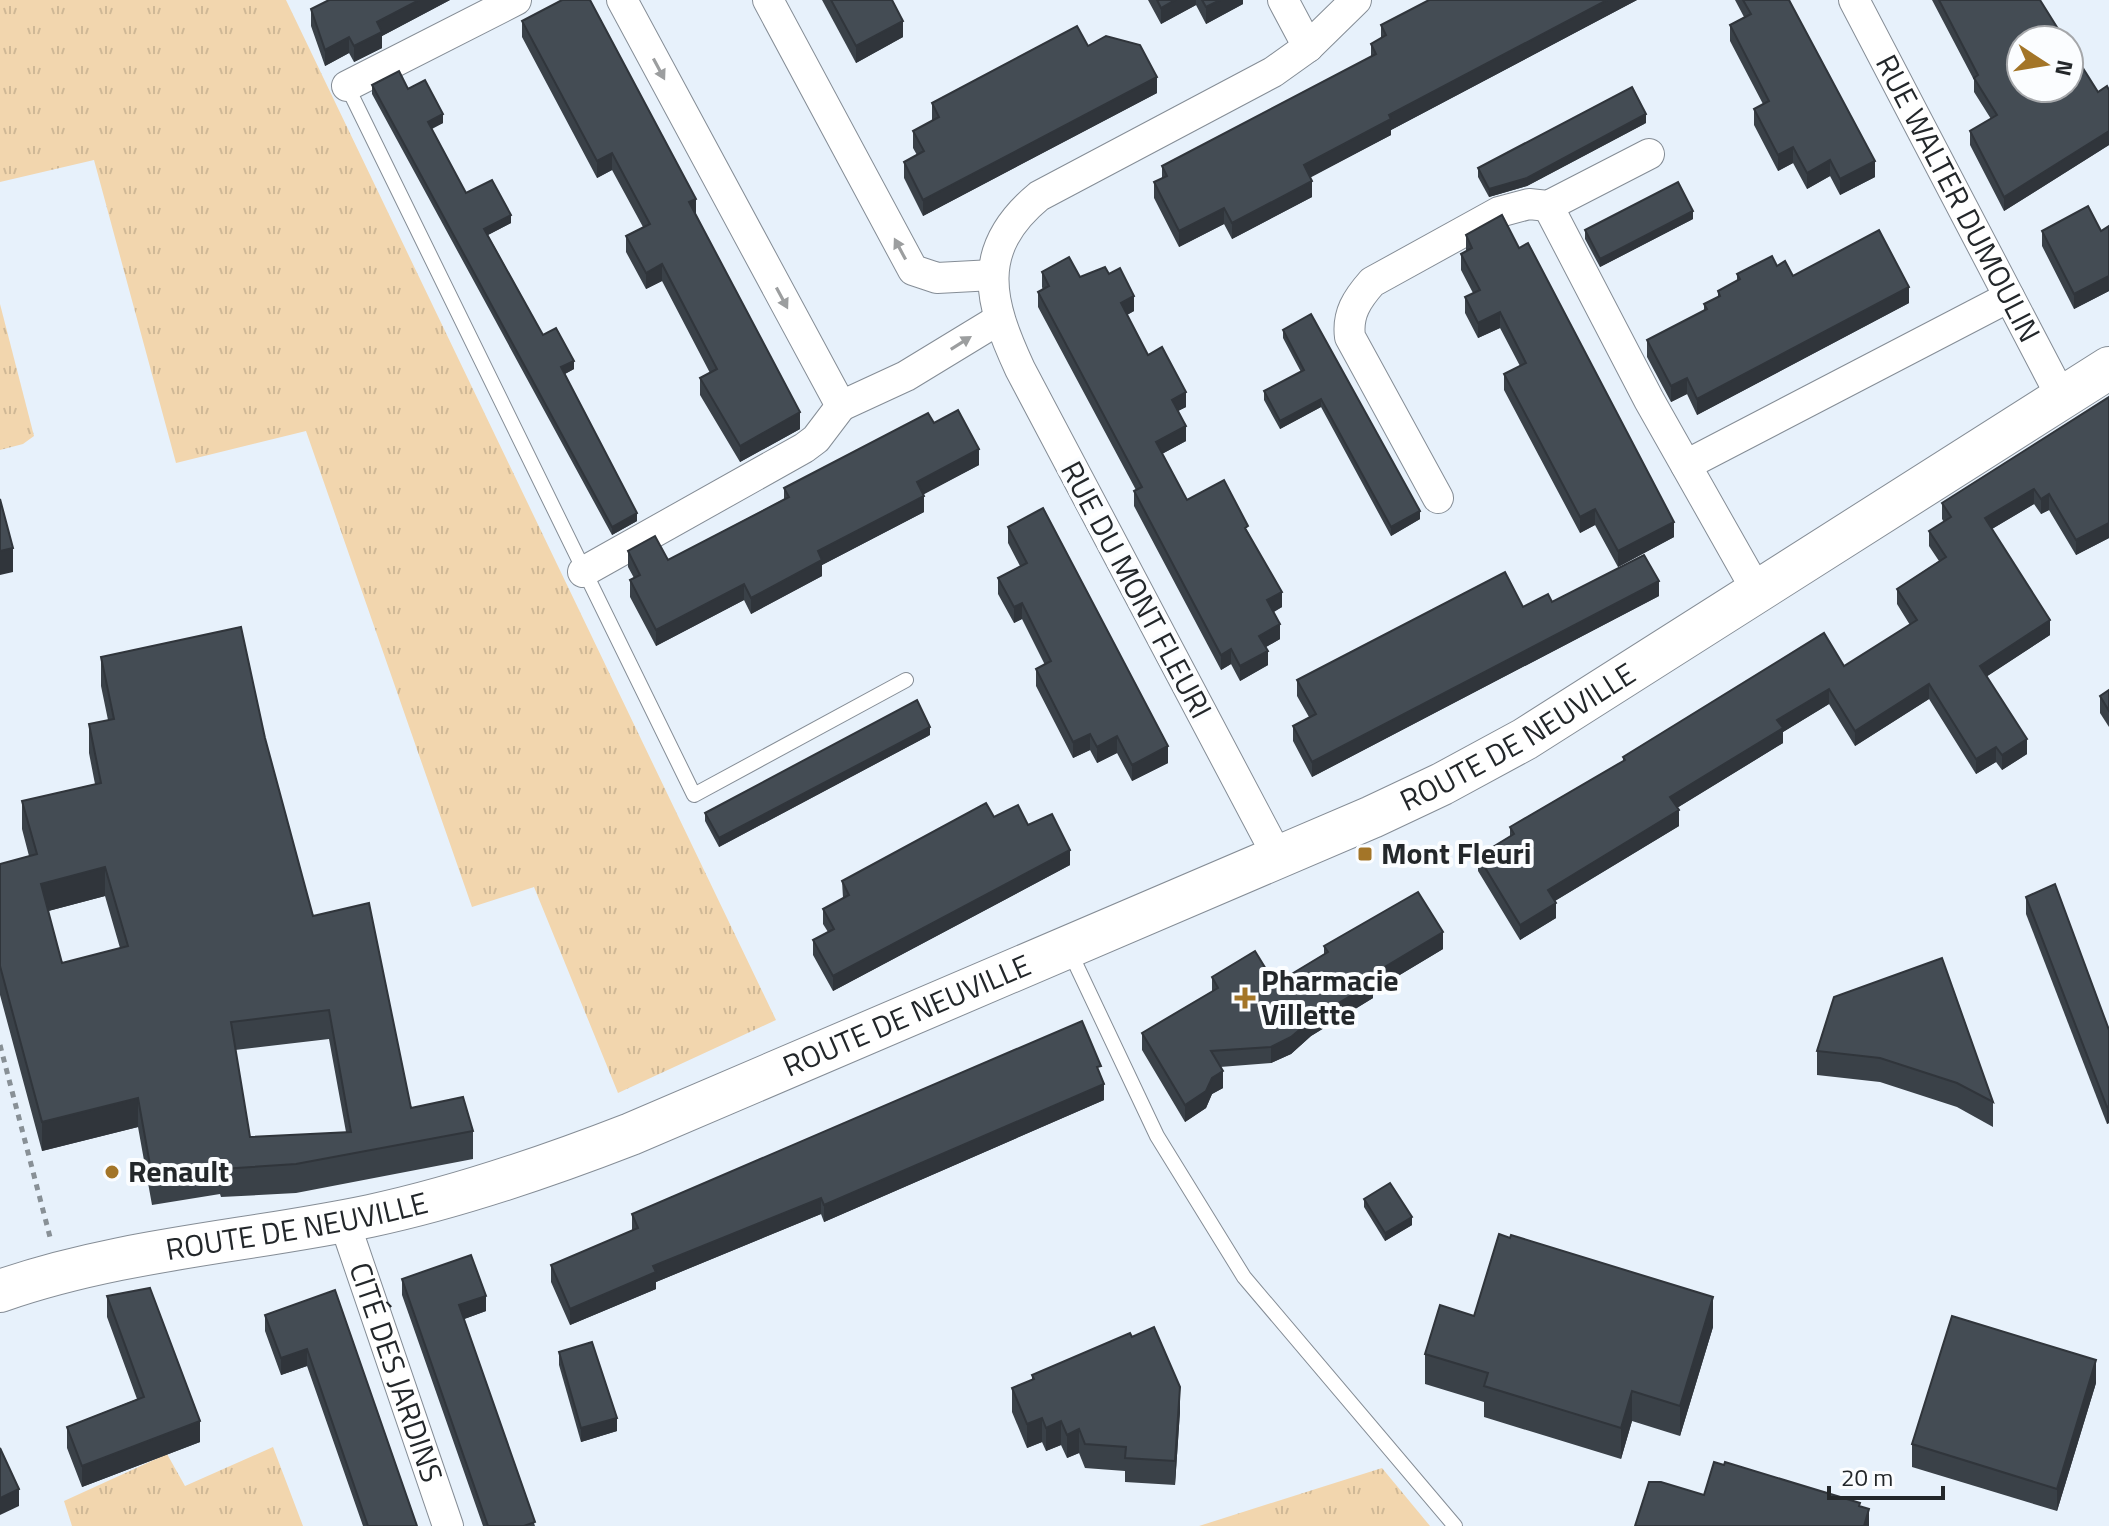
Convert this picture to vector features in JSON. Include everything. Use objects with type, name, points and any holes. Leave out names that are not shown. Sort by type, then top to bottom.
[{"type":"main road","name":"ROUTE DE NEUVILLE","points":[[0,1291],[60,1272],[153,1251],[344,1221],[440,1199],[556,1163],[1068,948],[1410,800],[1483,763],[2109,368]]},
{"type":"street","points":[[347,86],[516,0]]},
{"type":"street","points":[[622,0],[841,406]]},
{"type":"street","points":[[768,0],[913,270],[937,278],[993,275]]},
{"type":"street","points":[[1283,0],[1308,47]]},
{"type":"street","name":"RUE DU MONT FLEURI","points":[[1278,857],[998,320],[993,275],[1008,229],[1021,211],[1039,196],[1273,72],[1308,47],[1356,0]]},
{"type":"street","name":"RUE WALTER DUMOULIN","points":[[1854,0],[2062,398]]},
{"type":"street","points":[[1438,498],[1357,355],[1348,323],[1352,309],[1372,282],[1499,212],[1529,204],[1548,206],[1649,154]]},
{"type":"street","points":[[1548,206],[1757,591]]},
{"type":"street","points":[[1686,465],[2009,297]]},
{"type":"street","points":[[583,572],[804,448],[816,439],[841,406],[906,376],[998,320]]},
{"type":"street","name":"CITÉ DES JARDINS","points":[[344,1221],[448,1526]]},
{"type":"lane","points":[[347,86],[694,795],[906,680]]},
{"type":"lane","points":[[1068,948],[1157,1136],[1244,1277],[1455,1526]]},
{"type":"path","points":[[0,1045],[60,1272]]},
{"type":"green space","points":[[0,0],[286,0],[776,1020],[618,1093],[534,887],[472,907],[306,431],[176,463],[94,160],[0,182]]},
{"type":"green space","points":[[0,304],[34,436],[23,444],[0,450]]},
{"type":"green space","points":[[273,1447],[303,1526],[72,1526],[64,1501],[167,1454],[185,1486]]},
{"type":"green space","points":[[1382,1468],[1430,1526],[1199,1526]]},
{"type":"building","points":[[329,0],[419,0],[377,22],[382,32],[354,46],[349,37],[325,50],[311,9]]},
{"type":"building","points":[[562,0],[590,0],[696,199],[689,202],[800,412],[740,446],[700,378],[717,369],[662,264],[646,273],[626,236],[650,224],[612,153],[597,161],[522,21]]},
{"type":"building","points":[[831,0],[892,0],[903,21],[856,46]]},
{"type":"building","points":[[1157,0],[1175,0],[1161,8]]},
{"type":"building","points":[[1202,0],[1220,0],[1206,7]]},
{"type":"building","points":[[1429,0],[1607,0],[1389,115],[1391,119],[1304,165],[1312,181],[1232,223],[1224,208],[1179,231],[1154,182],[1167,176],[1162,166],[1376,54],[1371,44],[1386,35],[1381,25]]},
{"type":"building","points":[[1743,0],[1789,0],[1875,161],[1840,179],[1830,160],[1807,173],[1793,147],[1778,155],[1754,109],[1769,101],[1730,25],[1751,14]]},
{"type":"building","points":[[1939,0],[2040,0],[2055,24],[2005,24],[2005,104],[2085,104],[2085,71],[2098,92],[2107,86],[2109,90],[2109,131],[2004,197],[1970,131],[1997,115],[1974,78],[1978,75]]},
{"type":"building","points":[[1077,26],[1088,46],[1106,36],[1140,45],[1157,77],[923,200],[904,162],[924,151],[913,131],[939,117],[932,103]]},
{"type":"building","points":[[399,71],[408,89],[425,80],[443,114],[428,122],[466,193],[492,180],[511,215],[484,229],[543,335],[556,328],[574,361],[561,367],[637,513],[612,527],[372,85]]},
{"type":"building","points":[[1632,87],[1646,114],[1527,178],[1489,189],[1478,168]]},
{"type":"building","points":[[1678,182],[1693,211],[1600,259],[1585,230]]},
{"type":"building","points":[[2088,206],[2101,231],[2109,226],[2109,276],[2074,294],[2042,231]]},
{"type":"building","points":[[1502,215],[1519,248],[1528,243],[1674,522],[1618,551],[1595,509],[1580,517],[1504,374],[1526,363],[1500,312],[1478,323],[1465,297],[1480,290],[1461,254],[1472,248],[1466,235]]},
{"type":"building","points":[[1879,230],[1909,287],[1697,399],[1687,378],[1671,386],[1647,340],[1707,309],[1704,304],[1720,296],[1718,291],[1740,279],[1737,274],[1772,256],[1777,266],[1785,261],[1793,276]]},
{"type":"building","points":[[1069,257],[1080,277],[1105,267],[1109,274],[1120,268],[1134,296],[1121,303],[1148,355],[1162,347],[1186,392],[1172,400],[1186,426],[1156,442],[1187,500],[1224,480],[1248,526],[1245,528],[1282,592],[1267,600],[1280,624],[1259,636],[1268,651],[1240,666],[1231,649],[1221,655],[1134,491],[1142,487],[1038,292],[1049,286],[1042,272]]},
{"type":"building","points":[[1311,314],[1420,511],[1391,527],[1321,399],[1280,421],[1264,391],[1304,370],[1283,330]]},
{"type":"building","points":[[2109,397],[2109,523],[2076,540],[2049,494],[2041,499],[2034,489],[1985,518],[2050,620],[1980,666],[2027,739],[2002,755],[1996,747],[1976,759],[1929,684],[1855,731],[1829,689],[1777,720],[1783,728],[1670,797],[1679,810],[1548,890],[1556,903],[1520,925],[1478,856],[1514,834],[1510,827],[1625,760],[1623,757],[1824,633],[1844,666],[1917,620],[1897,589],[1946,557],[1929,531],[1951,517],[1942,503]]},
{"type":"building","points":[[958,410],[979,449],[917,482],[924,496],[818,551],[822,560],[751,598],[744,584],[656,630],[630,580],[640,575],[628,551],[655,536],[668,560],[789,497],[784,488],[928,413],[934,423]]},
{"type":"building","points":[[0,499],[13,548],[0,551]]},
{"type":"building","points":[[1043,508],[1168,746],[1132,765],[1117,736],[1097,747],[1090,734],[1073,742],[1036,669],[1051,661],[1022,603],[1014,607],[998,578],[1027,563],[1008,527]]},
{"type":"building","points":[[1644,555],[1659,581],[1312,762],[1293,726],[1316,714],[1297,680],[1505,572],[1523,607],[1548,594],[1552,602]]},
{"type":"building","points":[[241,627],[265,738],[313,916],[369,903],[411,1108],[463,1097],[473,1131],[296,1164],[221,1169],[220,1165],[152,1176],[138,1098],[42,1122],[0,966],[0,864],[37,854],[22,801],[101,783],[89,724],[114,719],[101,657]],"holes":[[[105,867],[128,946],[62,963],[41,884]],[[329,1010],[351,1132],[250,1137],[231,1022]]]},
{"type":"building","points":[[2109,690],[2109,711],[2100,696]]},
{"type":"building","points":[[917,700],[930,727],[719,838],[705,813]]},
{"type":"building","points":[[986,803],[994,817],[1018,805],[1028,825],[1052,814],[1070,850],[833,976],[813,940],[834,929],[823,909],[849,895],[842,881]]},
{"type":"building","points":[[2055,884],[2109,1030],[2107,1107],[2026,897]]},
{"type":"building","points":[[1418,892],[1443,932],[1370,976],[1373,982],[1311,1020],[1291,1037],[1271,1047],[1211,1051],[1223,1071],[1212,1078],[1206,1091],[1185,1105],[1142,1033],[1218,988],[1212,977],[1255,951],[1275,984],[1328,952],[1324,946]]},
{"type":"building","points":[[1942,958],[1993,1102],[1957,1083],[1880,1058],[1817,1051],[1834,997]]},
{"type":"building","points":[[1082,1021],[1101,1066],[1097,1067],[1104,1084],[824,1205],[821,1198],[653,1266],[656,1272],[570,1309],[551,1265],[638,1228],[632,1214]]},
{"type":"building","points":[[1390,1183],[1412,1217],[1385,1233],[1364,1199]]},
{"type":"building","points":[[1499,1234],[1510,1238],[1511,1235],[1713,1297],[1680,1406],[1632,1391],[1621,1428],[1484,1386],[1488,1373],[1425,1354],[1440,1305],[1474,1316]]},
{"type":"building","points":[[471,1255],[486,1296],[459,1305],[535,1522],[524,1526],[488,1526],[402,1279]]},
{"type":"building","points":[[150,1288],[200,1421],[82,1466],[67,1427],[144,1397],[107,1296]]},
{"type":"building","points":[[335,1290],[417,1526],[368,1526],[307,1349],[281,1358],[265,1315]]},
{"type":"building","points":[[1952,1316],[2096,1360],[2057,1489],[1912,1444]]},
{"type":"building","points":[[1154,1327],[1180,1387],[1175,1461],[1125,1458],[1126,1447],[1085,1444],[1079,1429],[1067,1435],[1061,1421],[1046,1428],[1042,1418],[1027,1424],[1012,1388],[1034,1379],[1032,1375],[1130,1333],[1132,1337]]},
{"type":"building","points":[[592,1342],[617,1418],[581,1428],[559,1352]]},
{"type":"building","points":[[0,1448],[19,1489],[0,1498]]},
{"type":"building","points":[[1714,1462],[1724,1465],[1725,1462],[1860,1503],[1859,1506],[1869,1509],[1864,1526],[1635,1526],[1649,1482],[1661,1482],[1704,1495]]},
{"type":"place","name":"Mont Fleuri","points":[[1365,854]]},
{"type":"place","name":"Pharmacie Villette","points":[[1245,998]]},
{"type":"place","name":"Renault","points":[[112,1172]]}]
